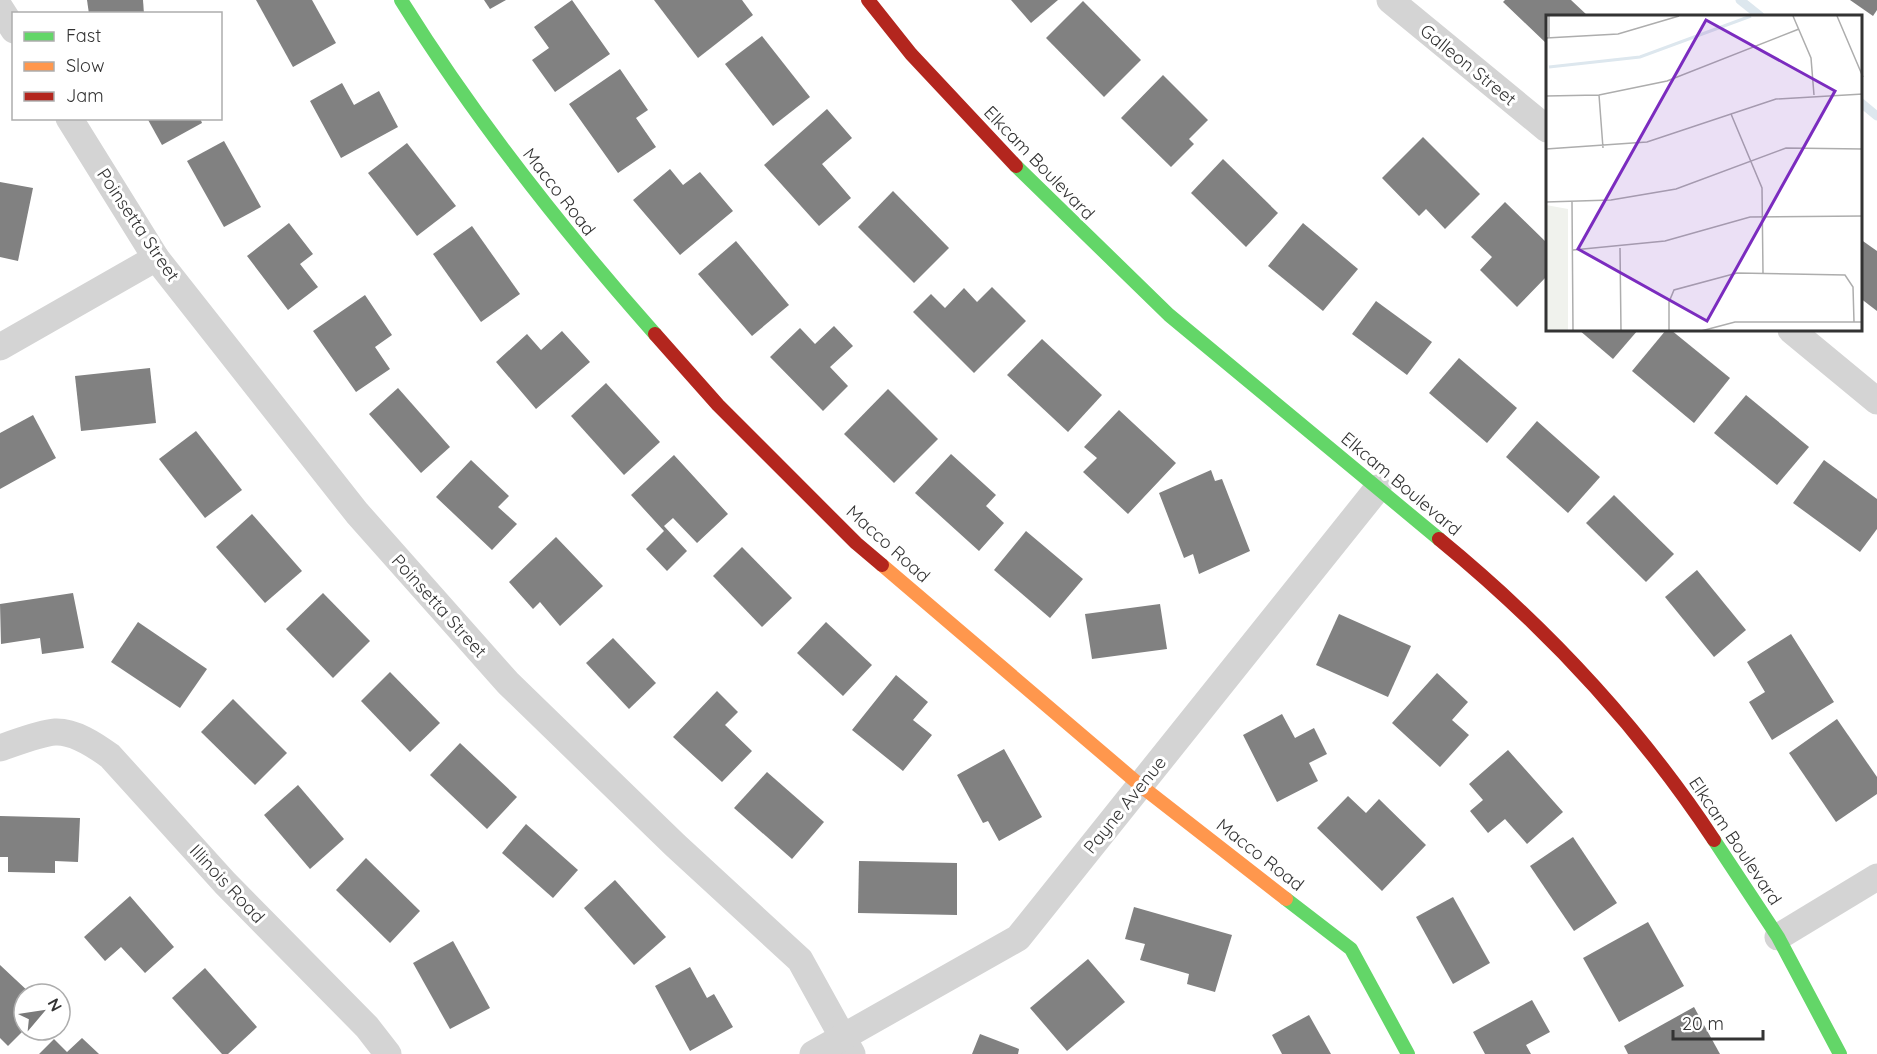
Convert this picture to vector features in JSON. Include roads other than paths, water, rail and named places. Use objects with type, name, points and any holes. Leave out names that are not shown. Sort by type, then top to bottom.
[{"type":"street","name":"Macco Road","points":[[401,0],[501,147],[589,259],[718,405],[856,543],[1141,786],[1350,950],[1408,1054]]},
{"type":"street","name":"Elkcam Boulevard","points":[[868,0],[911,54],[1035,187],[1169,315],[1467,562],[1555,643],[1623,717],[1684,795],[1778,937],[1840,1054]]},
{"type":"street","name":"Galleon Street","points":[[1389,0],[1546,128]]},
{"type":"street","points":[[0,8],[12,27]]},
{"type":"street","name":"Poinsetta Street","points":[[70,120],[156,258],[357,513],[508,683],[675,845],[801,960],[847,1046]]},
{"type":"street","points":[[0,346],[156,258]]},
{"type":"street","points":[[1793,332],[1877,401]]},
{"type":"street","name":"Payne Avenue","points":[[813,1054],[847,1046],[1018,938],[1378,488]]},
{"type":"street","name":"Illinois Road","points":[[0,748],[56,732],[77,737],[110,756],[225,883],[367,1027],[388,1054]]},
{"type":"street","points":[[1778,937],[1877,877]]},
{"type":"waterway","points":[[1740,0],[1759,15]]},
{"type":"waterway","points":[[1862,104],[1877,116]]}]
